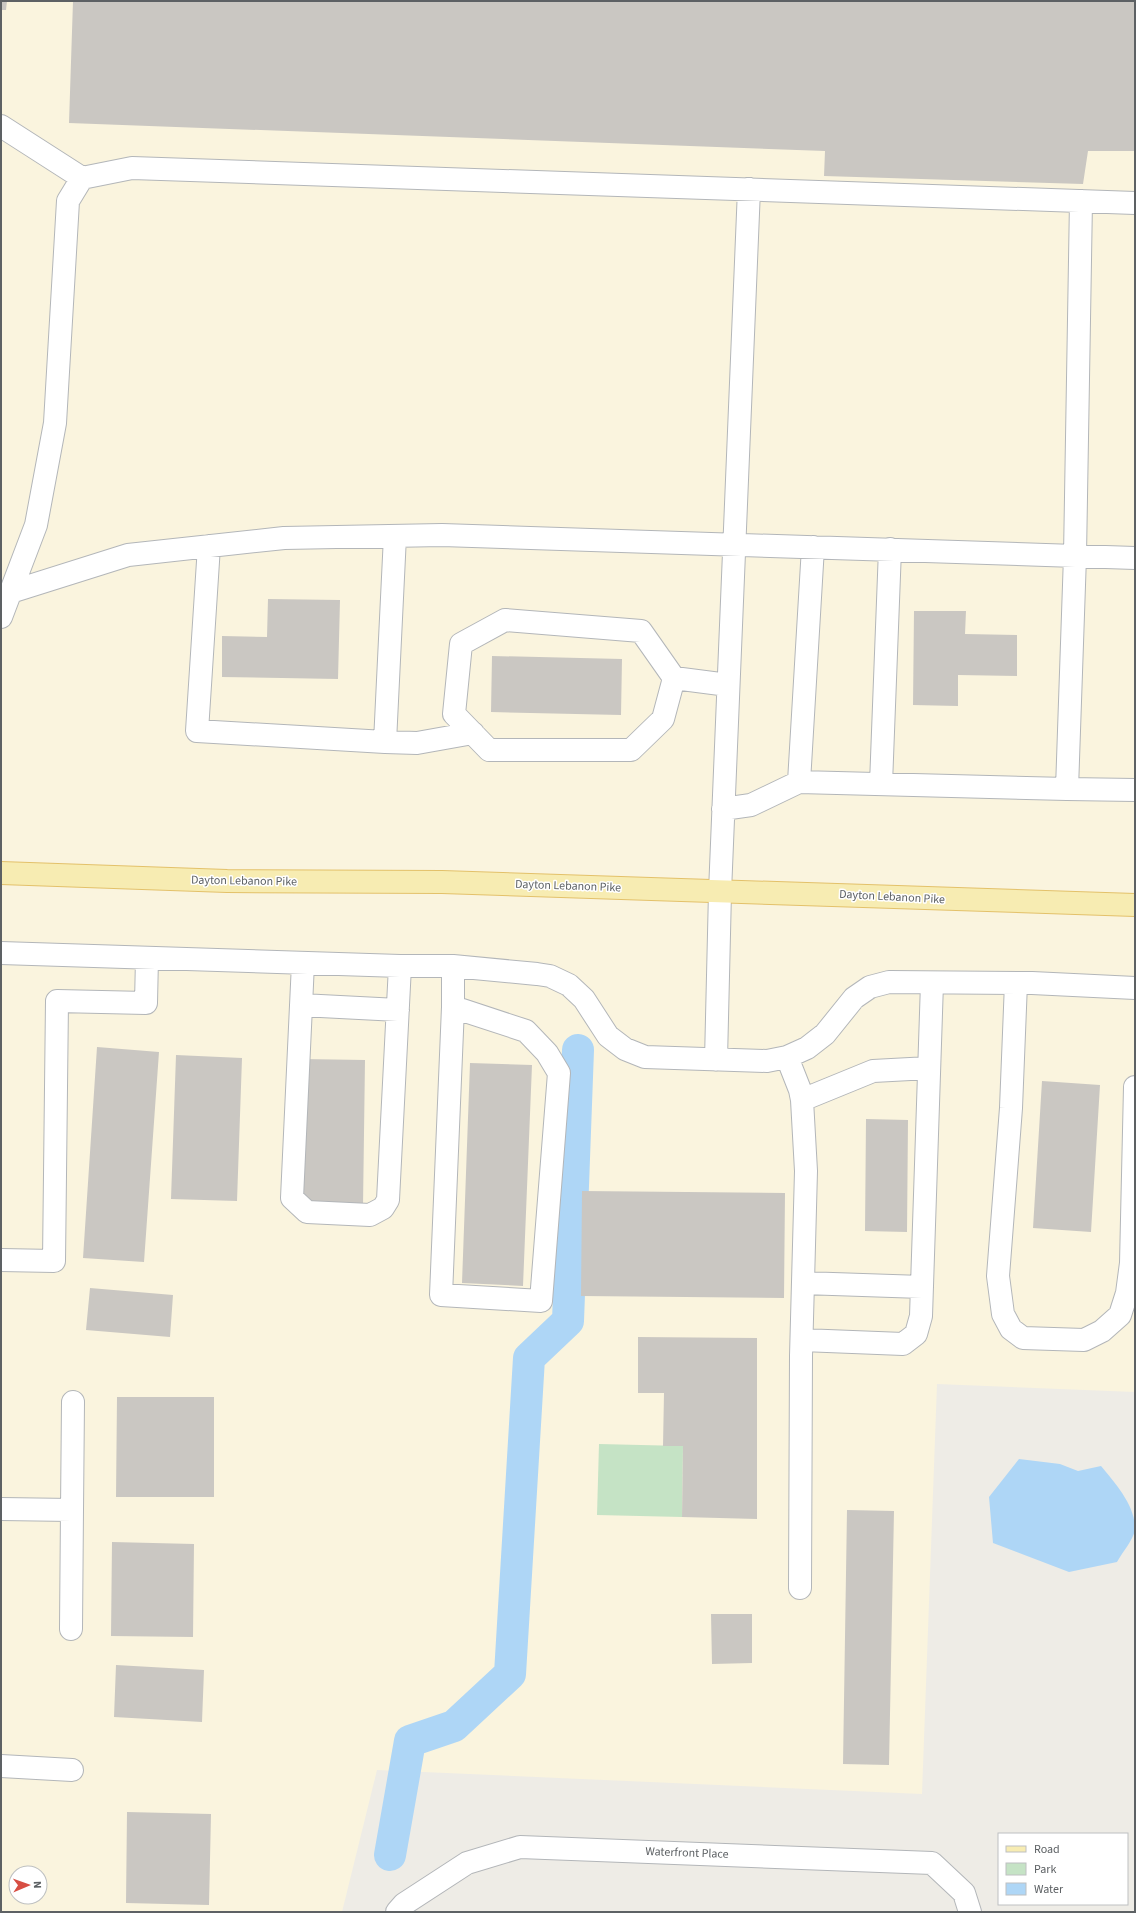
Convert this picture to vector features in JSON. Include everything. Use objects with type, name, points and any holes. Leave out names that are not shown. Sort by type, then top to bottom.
[{"type":"main road","name":"Dayton Lebanon Pike","points":[[1,873],[227,881],[442,882],[720,892],[860,895],[990,902],[1135,905]]},
{"type":"street","points":[[1,126],[82,178],[132,168],[1135,203]]},
{"type":"street","points":[[1,617],[6,594],[36,524],[55,423],[68,201],[82,178]]},
{"type":"street","points":[[716,1060],[723,809],[748,189]]},
{"type":"street","points":[[1067,789],[1075,556],[1081,201]]},
{"type":"street","points":[[6,594],[128,555],[284,538],[442,535],[1135,558]]},
{"type":"street","points":[[385,742],[395,536]]},
{"type":"street","points":[[209,546],[197,730],[417,743],[473,733]]},
{"type":"street","points":[[799,782],[813,547]]},
{"type":"street","points":[[881,784],[890,550]]},
{"type":"street","points":[[674,678],[663,719],[631,750],[489,750],[454,714],[461,644],[505,620],[641,631],[674,678],[728,685]]},
{"type":"street","points":[[723,809],[751,805],[799,782],[1135,790]]},
{"type":"street","points":[[1,952],[303,963],[453,966],[550,976],[569,985],[584,999],[608,1036],[625,1049],[645,1057],[716,1060],[767,1061],[787,1057],[807,1048],[825,1034],[854,998],[870,987],[890,982],[1016,983],[1135,988]]},
{"type":"street","points":[[1,1260],[54,1260],[57,1001],[146,1003],[147,958]]},
{"type":"street","points":[[303,963],[292,1198],[307,1212],[370,1215],[383,1208],[388,1200],[400,966]]},
{"type":"street","points":[[453,966],[453,1007],[441,1295],[540,1301],[559,1073],[547,1053],[526,1031],[453,1007]]},
{"type":"street","points":[[802,1340],[903,1344],[916,1334],[921,1316],[932,983]]},
{"type":"street","points":[[1016,983],[1011,1108],[998,1276],[1003,1314],[1011,1329],[1023,1338],[1084,1340],[1102,1331],[1120,1315],[1127,1293],[1132,1263],[1135,1087]]},
{"type":"street","points":[[301,1005],[398,1010]]},
{"type":"street","points":[[787,1057],[800,1090],[802,1100],[806,1171],[802,1340],[800,1588]]},
{"type":"street","points":[[802,1100],[873,1071],[929,1068]]},
{"type":"street","points":[[803,1283],[922,1287]]},
{"type":"street","points":[[70,1629],[73,1402]]},
{"type":"street","points":[[1,1509],[72,1510]]},
{"type":"street","points":[[1,1766],[72,1770]]},
{"type":"street","name":"Waterfront Place","points":[[397,1912],[404,1904],[467,1863],[520,1847],[932,1863],[964,1893],[970,1912]]},
{"type":"shaded area","points":[[1,1],[1135,1],[1135,1392],[937,1384],[922,1794],[377,1770],[342,1912],[1,1912]]},
{"type":"green space","points":[[599,1444],[683,1446],[682,1517],[597,1515]]},
{"type":"water","points":[[1019,1459],[1060,1464],[1078,1471],[1101,1466],[1124,1495],[1132,1512],[1134,1521],[1134,1534],[1117,1562],[1069,1572],[993,1543],[989,1497]]},
{"type":"building","points":[[1,1],[7,1],[6,10],[1,10]]},
{"type":"building","points":[[73,1],[1135,1],[1135,151],[1088,151],[1083,184],[824,176],[825,151],[69,123]]},
{"type":"building","points":[[268,599],[340,600],[338,679],[222,677],[222,636],[267,637]]},
{"type":"building","points":[[914,611],[966,611],[965,634],[1017,635],[1017,676],[958,675],[958,706],[913,705]]},
{"type":"building","points":[[492,656],[622,659],[621,715],[491,712]]},
{"type":"building","points":[[97,1047],[159,1052],[144,1262],[83,1258]]},
{"type":"building","points":[[176,1055],[242,1058],[237,1201],[171,1199]]},
{"type":"building","points":[[302,1059],[365,1060],[363,1206],[300,1205]]},
{"type":"building","points":[[470,1063],[532,1065],[523,1286],[462,1283]]},
{"type":"building","points":[[1042,1081],[1100,1085],[1091,1232],[1033,1228]]},
{"type":"building","points":[[866,1119],[908,1120],[907,1232],[865,1231]]},
{"type":"building","points":[[582,1191],[785,1193],[784,1298],[581,1296]]},
{"type":"building","points":[[90,1288],[173,1295],[170,1337],[86,1330]]},
{"type":"building","points":[[638,1337],[757,1338],[757,1519],[682,1517],[683,1446],[663,1446],[664,1393],[638,1393]]},
{"type":"building","points":[[117,1397],[214,1397],[214,1497],[116,1497]]},
{"type":"building","points":[[847,1510],[894,1511],[889,1765],[843,1764]]},
{"type":"building","points":[[112,1542],[194,1544],[193,1637],[111,1636]]},
{"type":"building","points":[[711,1614],[752,1614],[752,1663],[712,1664]]},
{"type":"building","points":[[116,1665],[204,1670],[202,1722],[114,1717]]},
{"type":"building","points":[[127,1812],[211,1814],[209,1905],[126,1903]]},
{"type":"waterway","points":[[390,1855],[410,1741],[454,1726],[510,1674],[529,1358],[568,1321],[578,1050]]}]
